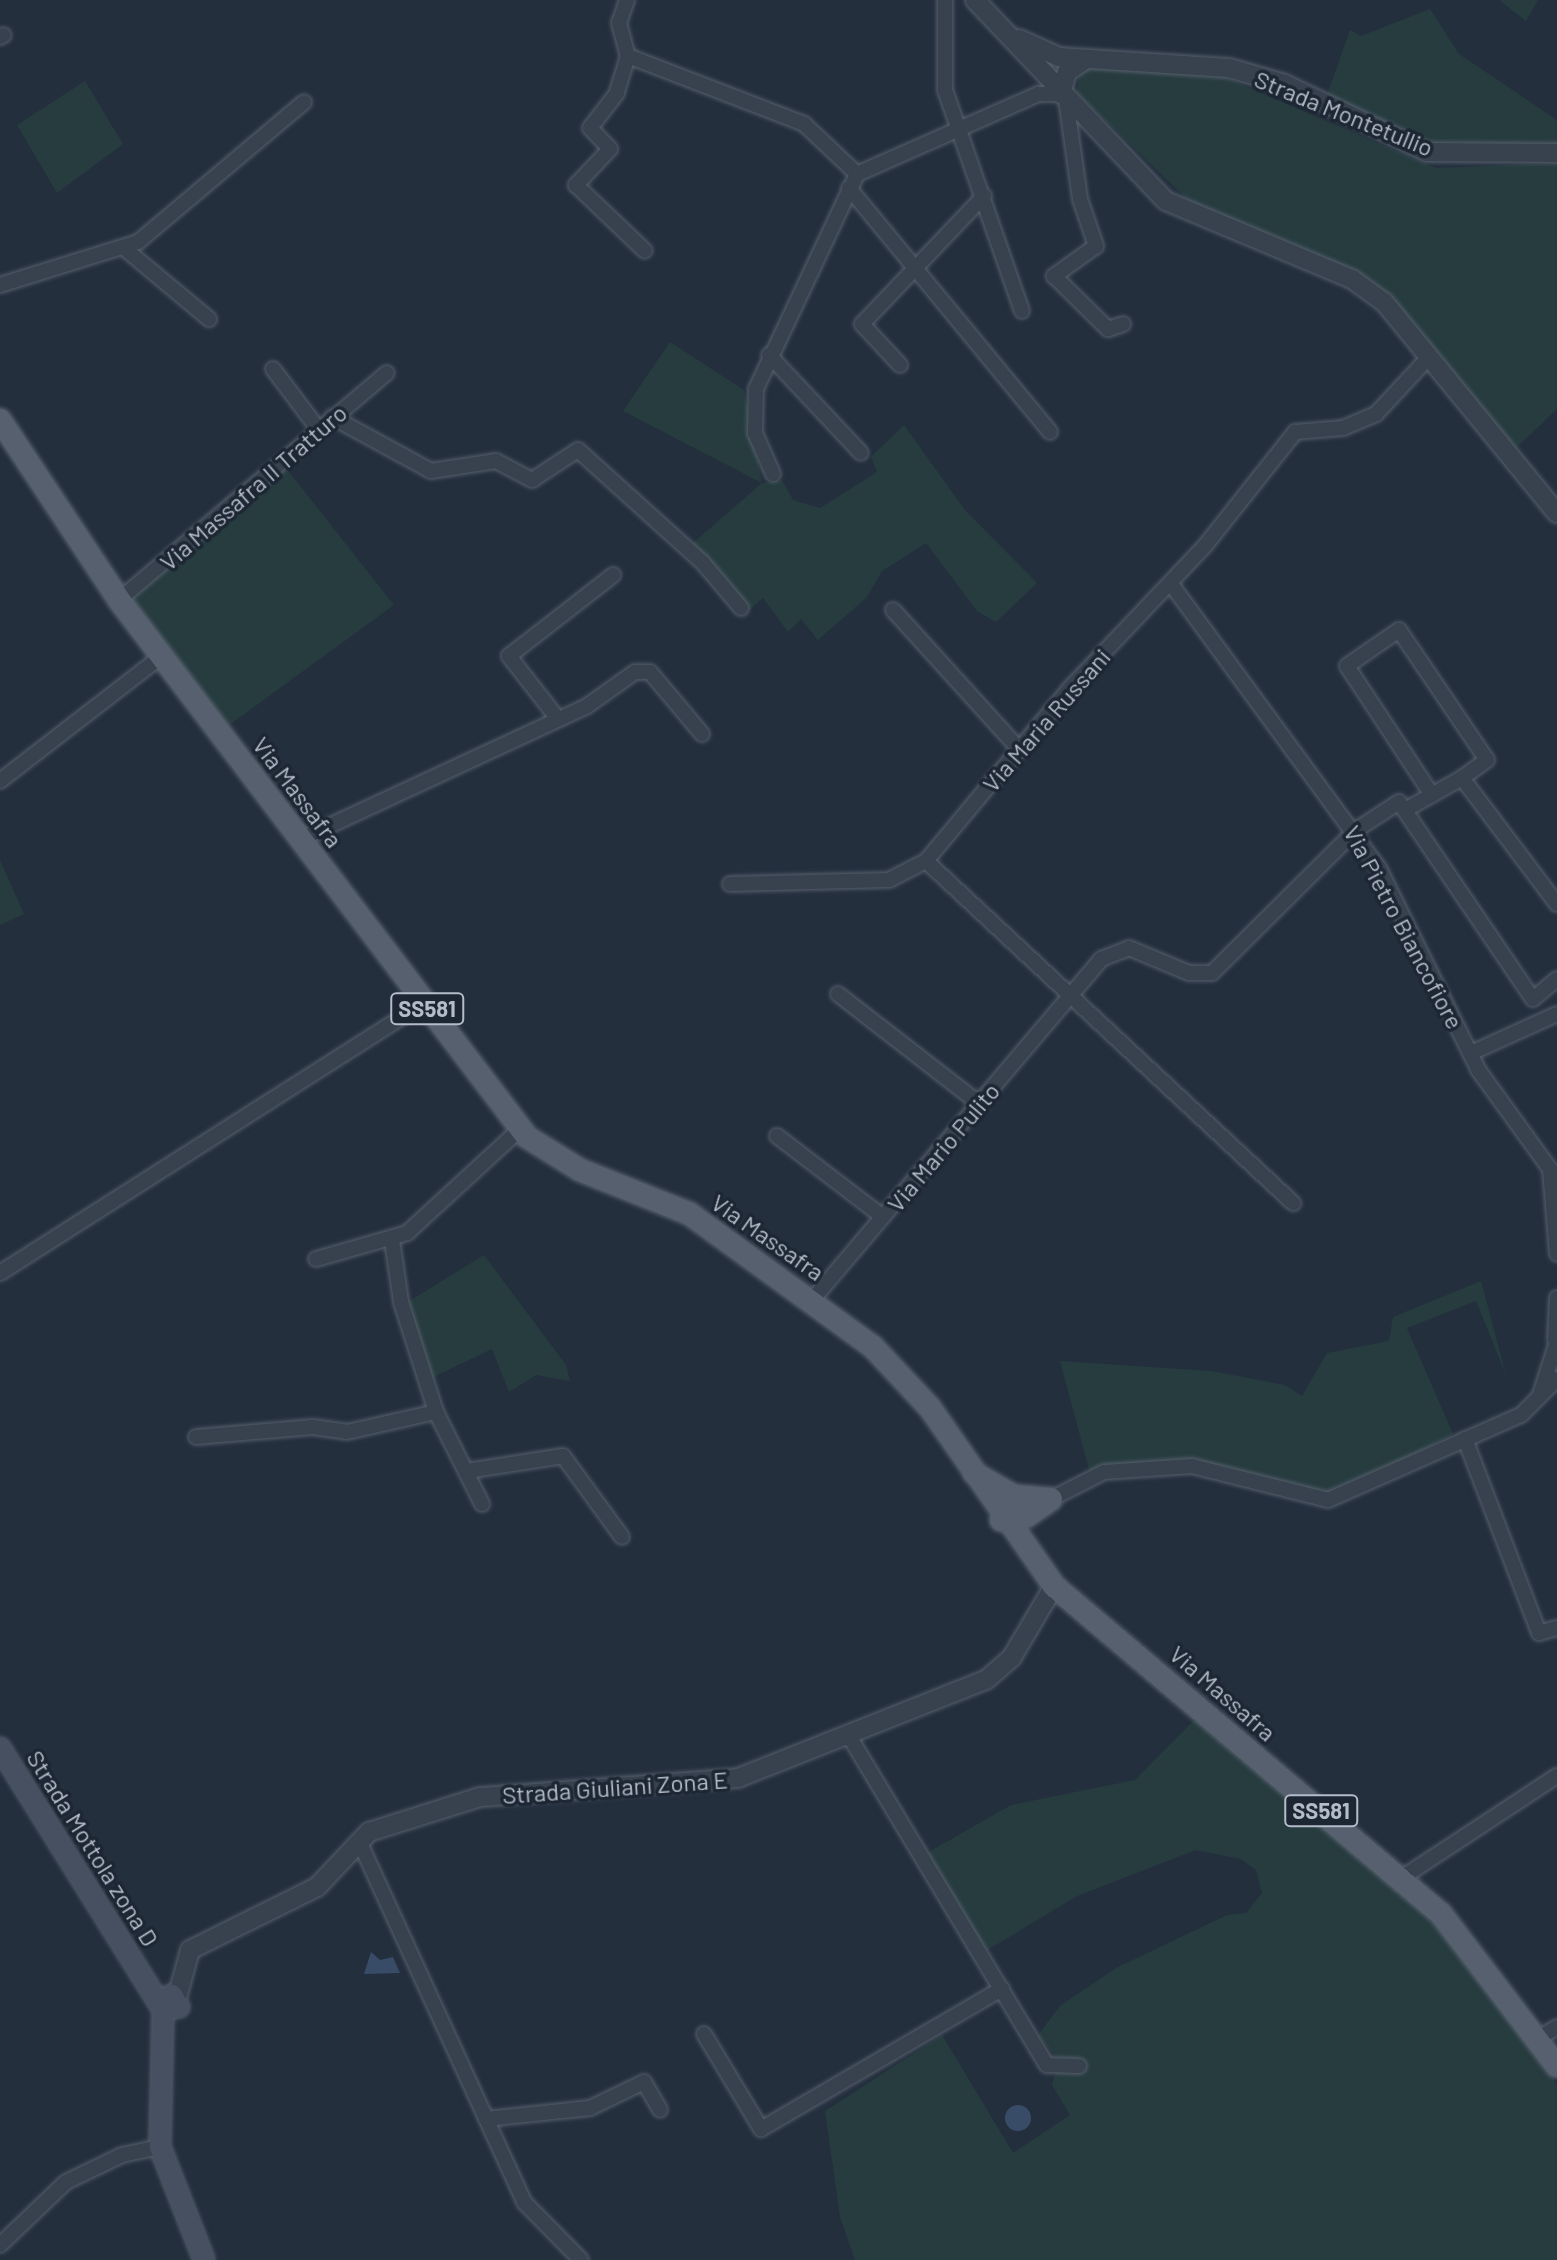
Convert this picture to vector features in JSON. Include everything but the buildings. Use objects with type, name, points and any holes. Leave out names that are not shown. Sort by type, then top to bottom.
[{"type":"main road","name":"Via Massafra","points":[[0,420],[119,600],[520,1129],[555,1158],[690,1214],[813,1299],[873,1347],[930,1408],[1001,1520],[1054,1586],[1441,1914],[1548,2033],[1557,2066]]},
{"type":"main road","points":[[970,1471],[1040,1501]]},
{"type":"main road","points":[[1001,1520],[1005,1507],[1040,1501]]},
{"type":"main road","points":[[1029,1556],[1040,1501]]},
{"type":"main road","name":"Strada Mottola zona D","points":[[0,1748],[142,1976],[170,1999]]},
{"type":"main road","points":[[170,1999],[163,2065],[160,2147],[204,2260]]},
{"type":"street","points":[[627,0],[619,23],[628,56],[617,93],[590,128],[610,149],[576,185],[645,251]]},
{"type":"street","points":[[945,0],[945,90],[1022,311]]},
{"type":"street","points":[[975,0],[1000,26],[1042,86],[1064,96],[1166,201],[1352,279],[1397,313],[1429,357],[1557,513]]},
{"type":"street","points":[[1000,26],[1059,57]]},
{"type":"street","points":[[628,56],[804,124],[857,174]]},
{"type":"street","points":[[1042,86],[1047,63],[1059,57]]},
{"type":"street","points":[[1059,57],[1080,199],[1096,246],[1054,276],[1108,329],[1123,324]]},
{"type":"street","name":"Strada Montetullio","points":[[1059,57],[1085,60],[1156,58],[1229,68],[1285,84],[1427,152],[1557,153]]},
{"type":"street","points":[[1064,96],[1067,72],[1085,60]]},
{"type":"street","points":[[773,474],[753,412],[769,355],[857,174],[1042,86]]},
{"type":"street","points":[[0,285],[124,248],[304,102]]},
{"type":"street","points":[[849,188],[1050,432]]},
{"type":"street","points":[[900,365],[862,324],[984,196]]},
{"type":"street","points":[[124,248],[209,319]]},
{"type":"street","points":[[769,355],[861,453]]},
{"type":"street","name":"Via Maria Russani","points":[[926,861],[1019,749],[1171,584],[1295,432],[1343,428],[1376,414],[1429,357]]},
{"type":"street","points":[[273,369],[319,430]]},
{"type":"street","name":"Via Massafra II Tratturo","points":[[119,600],[387,373]]},
{"type":"street","points":[[332,417],[424,470],[496,461],[532,480],[578,450],[703,563],[741,608]]},
{"type":"street","points":[[558,719],[509,656],[613,575]]},
{"type":"street","name":"Via Pietro Biancofiore","points":[[1171,584],[1356,830],[1471,1053],[1553,1168],[1557,1254]]},
{"type":"street","points":[[893,610],[1019,749]]},
{"type":"street","points":[[1432,795],[1347,666],[1399,630],[1487,760],[1462,778],[1432,795],[1405,810],[1533,999],[1557,979]]},
{"type":"street","points":[[0,781],[162,656]]},
{"type":"street","points":[[301,839],[558,719],[635,672],[650,672],[702,734]]},
{"type":"street","points":[[1462,778],[1557,904]]},
{"type":"street","name":"Via Mario Pulito","points":[[813,1299],[1101,959],[1129,948],[1189,973],[1212,973],[1356,830],[1399,802],[1405,810]]},
{"type":"street","points":[[730,884],[889,880],[926,861],[1293,1203]]},
{"type":"street","points":[[838,994],[980,1104]]},
{"type":"street","points":[[0,1273],[424,1003]]},
{"type":"street","points":[[1471,1053],[1557,1014]]},
{"type":"street","points":[[316,1259],[392,1240],[520,1129]]},
{"type":"street","points":[[777,1136],[883,1217]]},
{"type":"street","points":[[392,1240],[401,1302],[436,1412],[482,1504]]},
{"type":"street","points":[[1540,1395],[1556,1345],[1557,1298]]},
{"type":"street","points":[[1040,1501],[1104,1472],[1192,1466],[1328,1500],[1521,1415],[1557,1379]]},
{"type":"street","points":[[196,1437],[313,1427],[347,1432],[436,1412]]},
{"type":"street","points":[[1465,1439],[1539,1633],[1557,1628]]},
{"type":"street","points":[[467,1471],[563,1456],[622,1537]]},
{"type":"street","name":"Strada Giuliani Zona E","points":[[170,1999],[190,1950],[317,1887],[359,1841],[404,1815],[480,1797],[738,1778],[986,1680],[1012,1657],[1054,1586]]},
{"type":"street","points":[[849,1736],[1047,2065],[1079,2066]]},
{"type":"street","points":[[1400,1879],[1557,1776]]},
{"type":"street","points":[[359,1841],[524,2202],[581,2260]]},
{"type":"street","points":[[704,2034],[761,2129],[1002,1989]]},
{"type":"street","points":[[486,2119],[590,2108],[644,2082],[660,2110]]},
{"type":"street","points":[[0,2245],[66,2182],[122,2155],[160,2147]]},
{"type":"green space","points":[[1499,0],[1538,0],[1526,21]]},
{"type":"green space","points":[[1430,9],[1459,54],[1557,120],[1557,155],[1463,153],[1409,137],[1327,95],[1350,30],[1361,36]]},
{"type":"green space","points":[[1128,63],[1217,74],[1436,168],[1557,163],[1557,409],[1513,451],[1386,294],[1197,209],[1077,93],[1080,68]]},
{"type":"green space","points":[[85,81],[123,144],[57,193],[17,125]]},
{"type":"green space","points":[[670,342],[744,390],[762,483],[623,411]]},
{"type":"green space","points":[[904,425],[965,510],[1037,583],[996,622],[977,611],[926,543],[882,571],[867,597],[818,640],[801,619],[788,632],[763,598],[744,615],[686,549],[762,483],[782,480],[793,500],[820,508],[877,472],[871,457]]},
{"type":"green space","points":[[286,468],[394,605],[221,731],[125,599]]},
{"type":"green space","points":[[0,860],[24,914],[0,925]]},
{"type":"green space","points":[[484,1255],[566,1365],[570,1381],[536,1375],[509,1392],[492,1349],[431,1378],[403,1305]]},
{"type":"green space","points":[[1481,1281],[1506,1375],[1476,1301],[1407,1328],[1453,1434],[1340,1493],[1301,1496],[1174,1465],[1090,1473],[1060,1361],[1211,1371],[1285,1385],[1302,1396],[1327,1353],[1389,1341],[1393,1317]]},
{"type":"green space","points":[[1197,1717],[1400,1887],[1473,1959],[1541,2056],[1557,2085],[1557,2260],[855,2260],[840,2217],[825,2111],[942,2035],[1013,2153],[1070,2115],[1052,2085],[1059,2060],[1038,2035],[1060,2006],[1116,1968],[1227,1915],[1246,1913],[1262,1893],[1256,1870],[1241,1859],[1196,1850],[1077,1896],[986,1951],[927,1853],[1011,1805],[1135,1780]]},
{"type":"water","points":[[371,1952],[380,1960],[393,1957],[400,1973],[364,1974]]},
{"type":"water","points":[[1018,2105],[1027,2109],[1031,2118],[1027,2127],[1018,2131],[1009,2127],[1005,2118],[1009,2109]]}]
